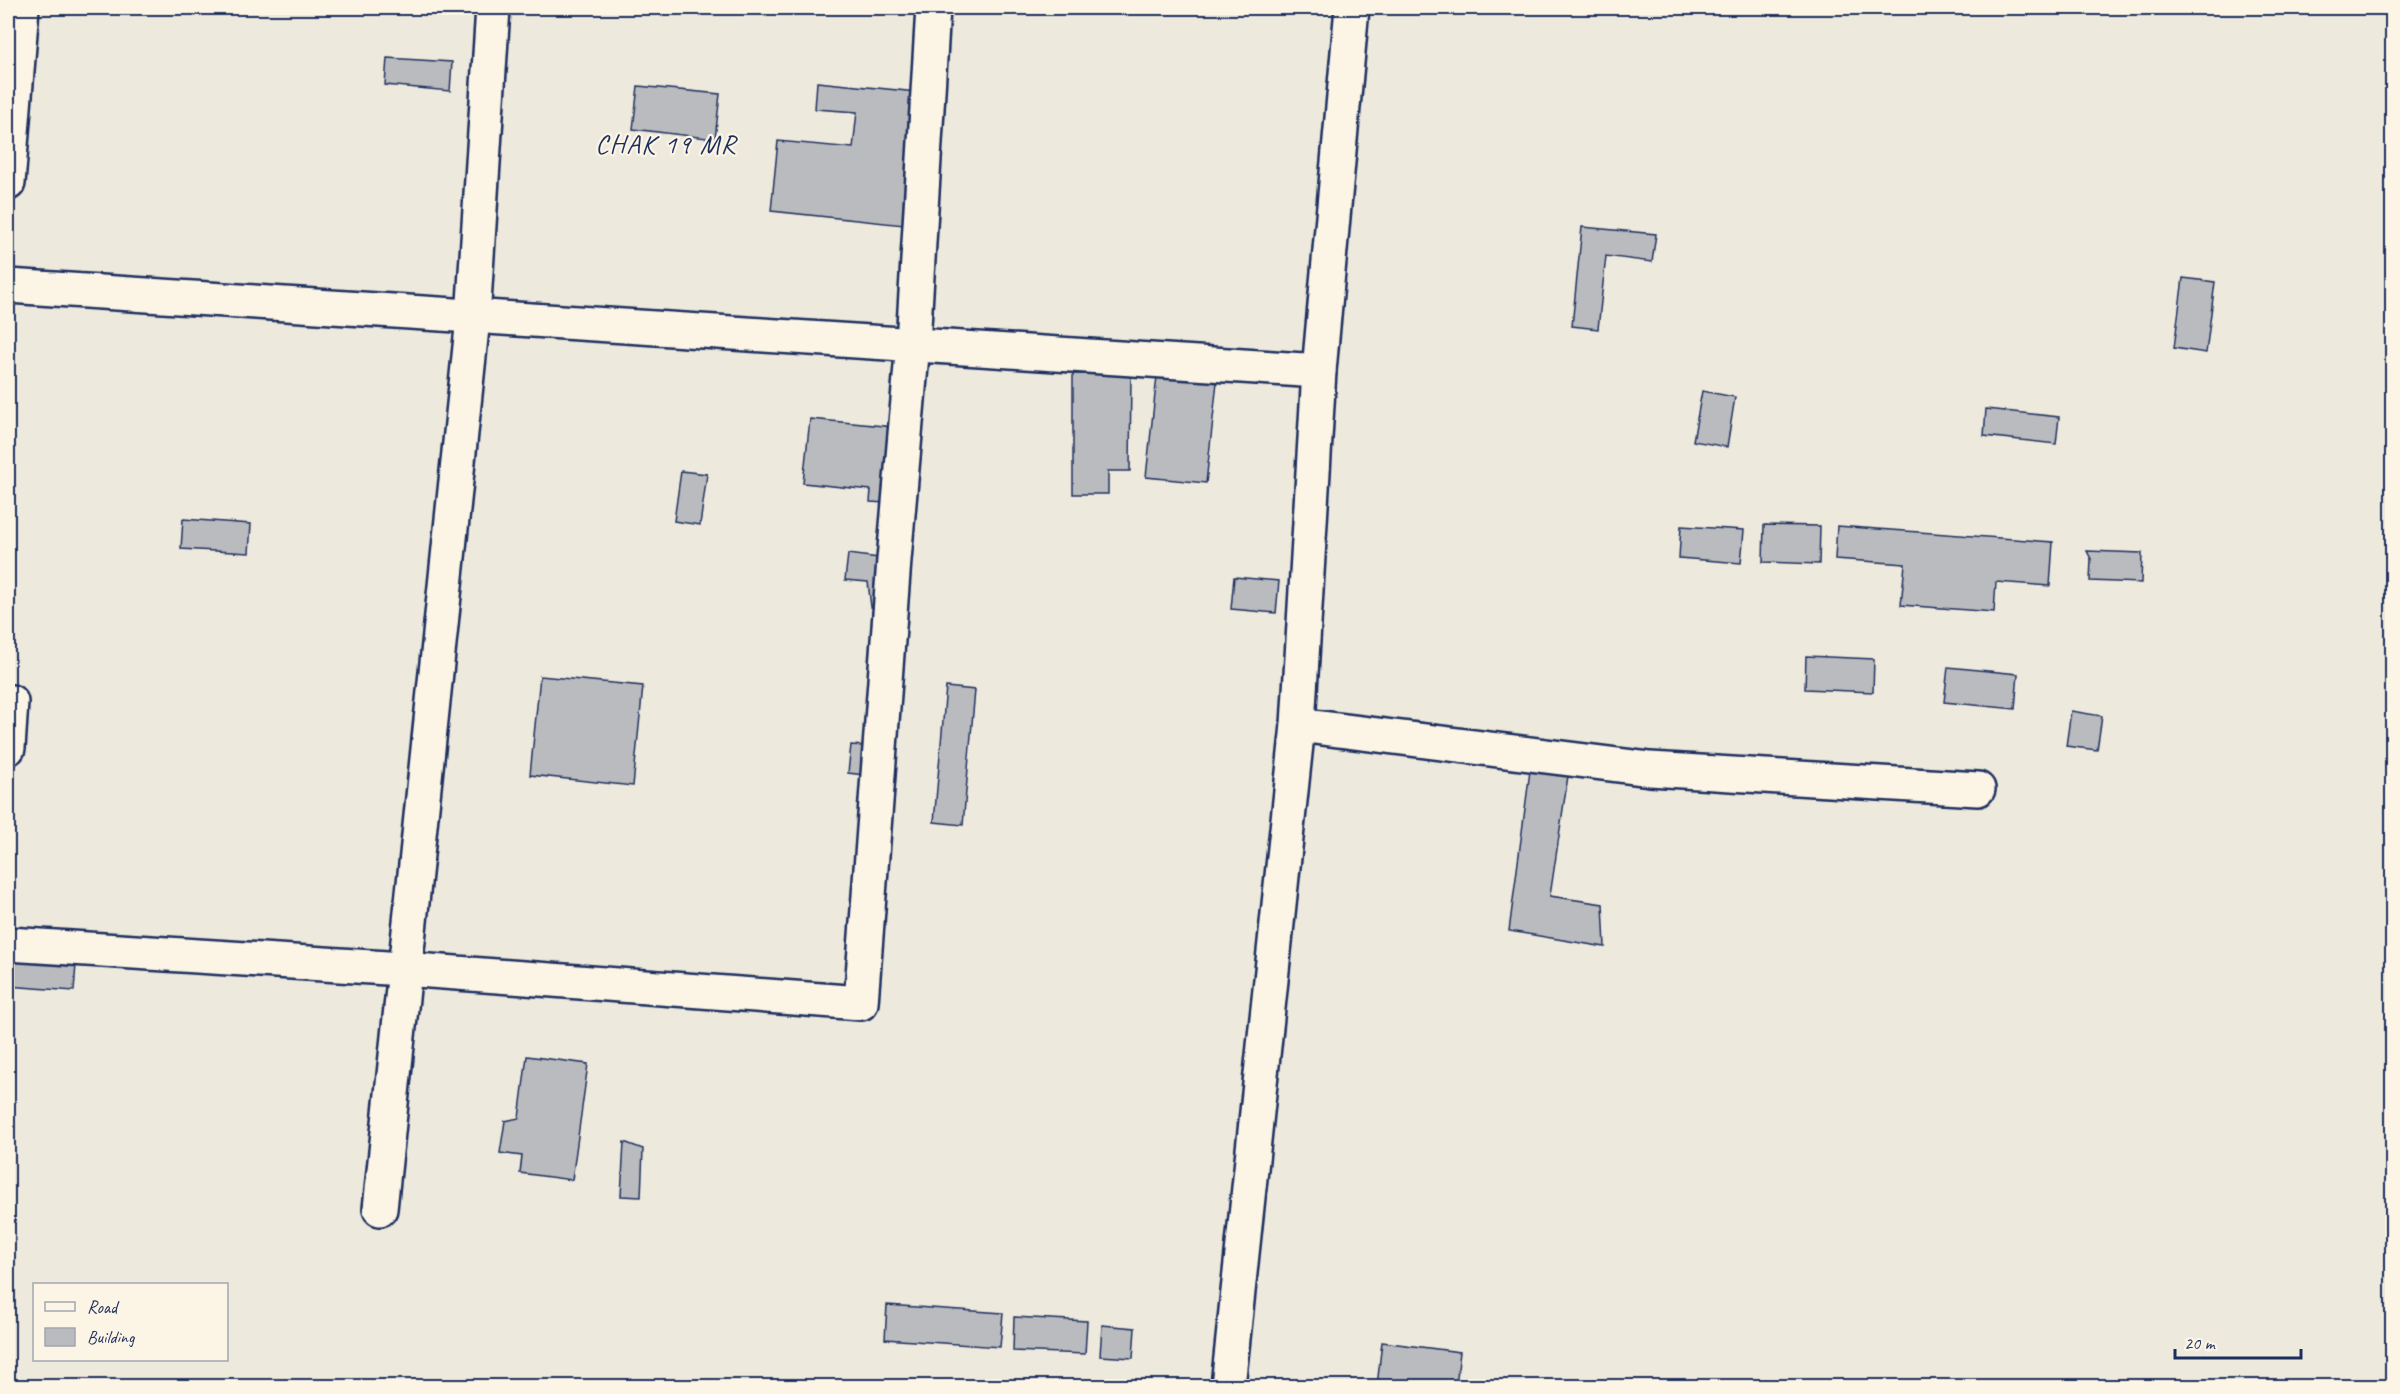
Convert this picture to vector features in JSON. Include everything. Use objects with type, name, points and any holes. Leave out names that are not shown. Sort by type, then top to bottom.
[{"type":"street","points":[[8,183],[22,8]]},
{"type":"street","points":[[380,1209],[403,969],[473,318],[494,8]]},
{"type":"street","points":[[8,944],[403,969],[861,1003],[894,560],[914,343],[933,8]]},
{"type":"street","points":[[1228,1386],[1298,726],[1319,371],[1352,8]]},
{"type":"street","points":[[8,286],[473,318],[914,343],[1319,371]]},
{"type":"street","points":[[8,748],[11,702]]},
{"type":"street","points":[[1298,726],[1650,769],[1978,789]]},
{"type":"building","points":[[387,58],[452,62],[450,91],[385,85]]},
{"type":"building","points":[[817,82],[917,92],[904,225],[771,211],[778,141],[853,148],[857,112],[815,109]]},
{"type":"building","points":[[638,86],[720,94],[715,139],[633,129]]},
{"type":"building","points":[[1582,227],[1656,234],[1652,262],[1606,256],[1598,329],[1572,326]]},
{"type":"building","points":[[2183,278],[2215,282],[2206,353],[2174,348]]},
{"type":"building","points":[[1073,374],[1131,374],[1130,471],[1108,471],[1108,494],[1073,494]]},
{"type":"building","points":[[1157,376],[1217,382],[1206,483],[1146,477]]},
{"type":"building","points":[[1702,391],[1735,397],[1727,447],[1693,441]]},
{"type":"building","points":[[1986,409],[2059,417],[2056,444],[1984,436]]},
{"type":"building","points":[[810,419],[894,427],[886,503],[870,502],[871,490],[803,483]]},
{"type":"building","points":[[681,471],[707,474],[700,525],[674,521]]},
{"type":"building","points":[[183,519],[251,524],[249,553],[181,549]]},
{"type":"building","points":[[1764,525],[1820,526],[1819,564],[1763,562]]},
{"type":"building","points":[[1681,526],[1744,530],[1741,563],[1679,558]]},
{"type":"building","points":[[1837,526],[2053,542],[2050,586],[1996,582],[1994,612],[1901,605],[1905,564],[1835,559]]},
{"type":"building","points":[[2087,551],[2142,553],[2141,583],[2090,581],[2091,559]]},
{"type":"building","points":[[848,554],[894,560],[888,609],[871,607],[868,582],[845,580]]},
{"type":"building","points":[[1234,577],[1279,581],[1276,613],[1231,609]]},
{"type":"building","points":[[1806,656],[1874,659],[1873,692],[1805,689]]},
{"type":"building","points":[[1948,667],[2018,674],[2015,709],[1944,702]]},
{"type":"building","points":[[540,676],[643,686],[633,786],[530,775]]},
{"type":"building","points":[[946,687],[975,690],[963,825],[934,822]]},
{"type":"building","points":[[2071,711],[2102,716],[2097,750],[2066,746]]},
{"type":"building","points":[[851,745],[876,747],[873,776],[848,773]]},
{"type":"building","points":[[1531,763],[1569,769],[1550,896],[1603,904],[1605,947],[1509,931]]},
{"type":"building","points":[[8,959],[76,964],[74,991],[8,986]]},
{"type":"building","points":[[527,1056],[588,1064],[572,1180],[520,1173],[522,1156],[500,1153],[505,1121],[519,1118]]},
{"type":"building","points":[[624,1142],[643,1149],[641,1197],[621,1196]]},
{"type":"building","points":[[887,1305],[1003,1313],[1000,1347],[885,1339]]},
{"type":"building","points":[[1014,1317],[1087,1321],[1085,1354],[1013,1351]]},
{"type":"building","points":[[1102,1325],[1135,1328],[1133,1358],[1100,1356]]},
{"type":"building","points":[[1382,1342],[1460,1352],[1456,1386],[1377,1386]]},
{"type":"district","name":"CHAK 19 MR","points":[[666,144]]}]
